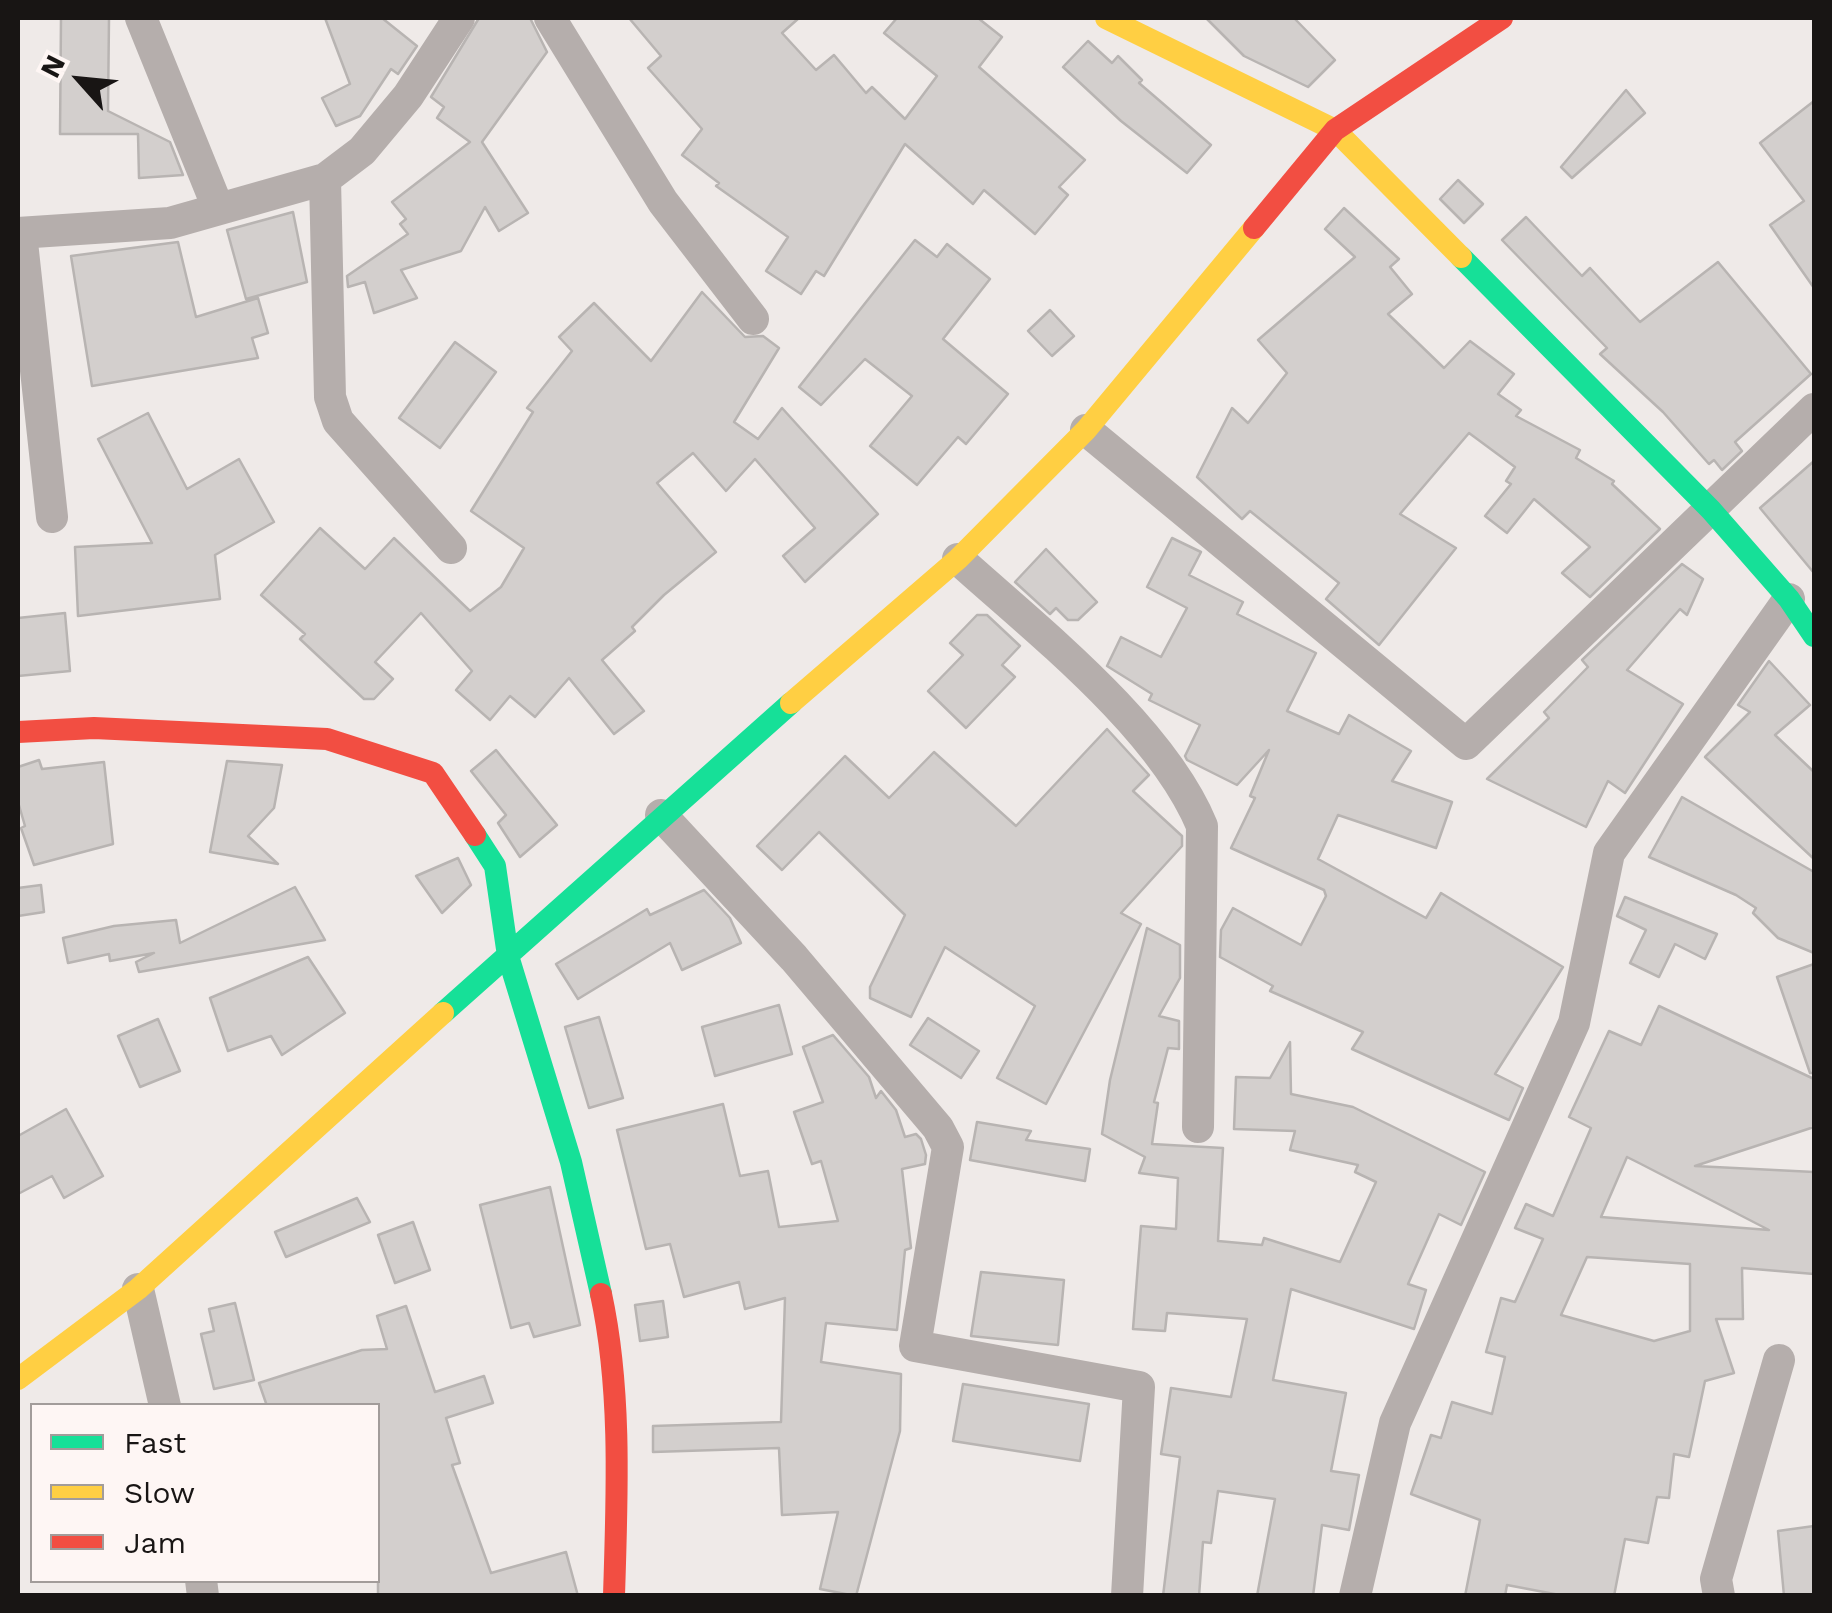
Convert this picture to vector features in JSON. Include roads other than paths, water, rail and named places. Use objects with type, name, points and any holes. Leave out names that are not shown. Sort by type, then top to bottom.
[{"type":"street","points":[[141,18],[218,208]]},
{"type":"street","points":[[52,516],[19,233],[170,223],[326,179],[362,152],[408,96],[459,18]]},
{"type":"street","points":[[550,18],[663,202],[753,320]]},
{"type":"street","points":[[1106,18],[1336,130],[1711,510],[1789,599],[1814,636]]},
{"type":"street","points":[[18,1379],[138,1289],[661,815],[958,559],[1086,430],[1336,130],[1502,18]]},
{"type":"street","points":[[326,179],[329,381],[338,421],[451,548]]},
{"type":"street","points":[[1086,430],[1466,744],[1814,409]]},
{"type":"street","points":[[958,559],[1083,672],[1185,786],[1202,826],[1198,1127]]},
{"type":"street","points":[[1355,1596],[1395,1423],[1574,1023],[1609,853],[1789,599]]},
{"type":"street","points":[[18,732],[94,728],[327,739],[433,773],[496,866],[508,956],[571,1162],[609,1332],[617,1509],[614,1596]]},
{"type":"street","points":[[661,815],[794,958],[938,1128],[948,1147],[915,1346],[1139,1387],[1127,1596]]},
{"type":"street","points":[[138,1289],[165,1403]]},
{"type":"street","points":[[1718,1596],[1716,1579],[1779,1360]]}]
